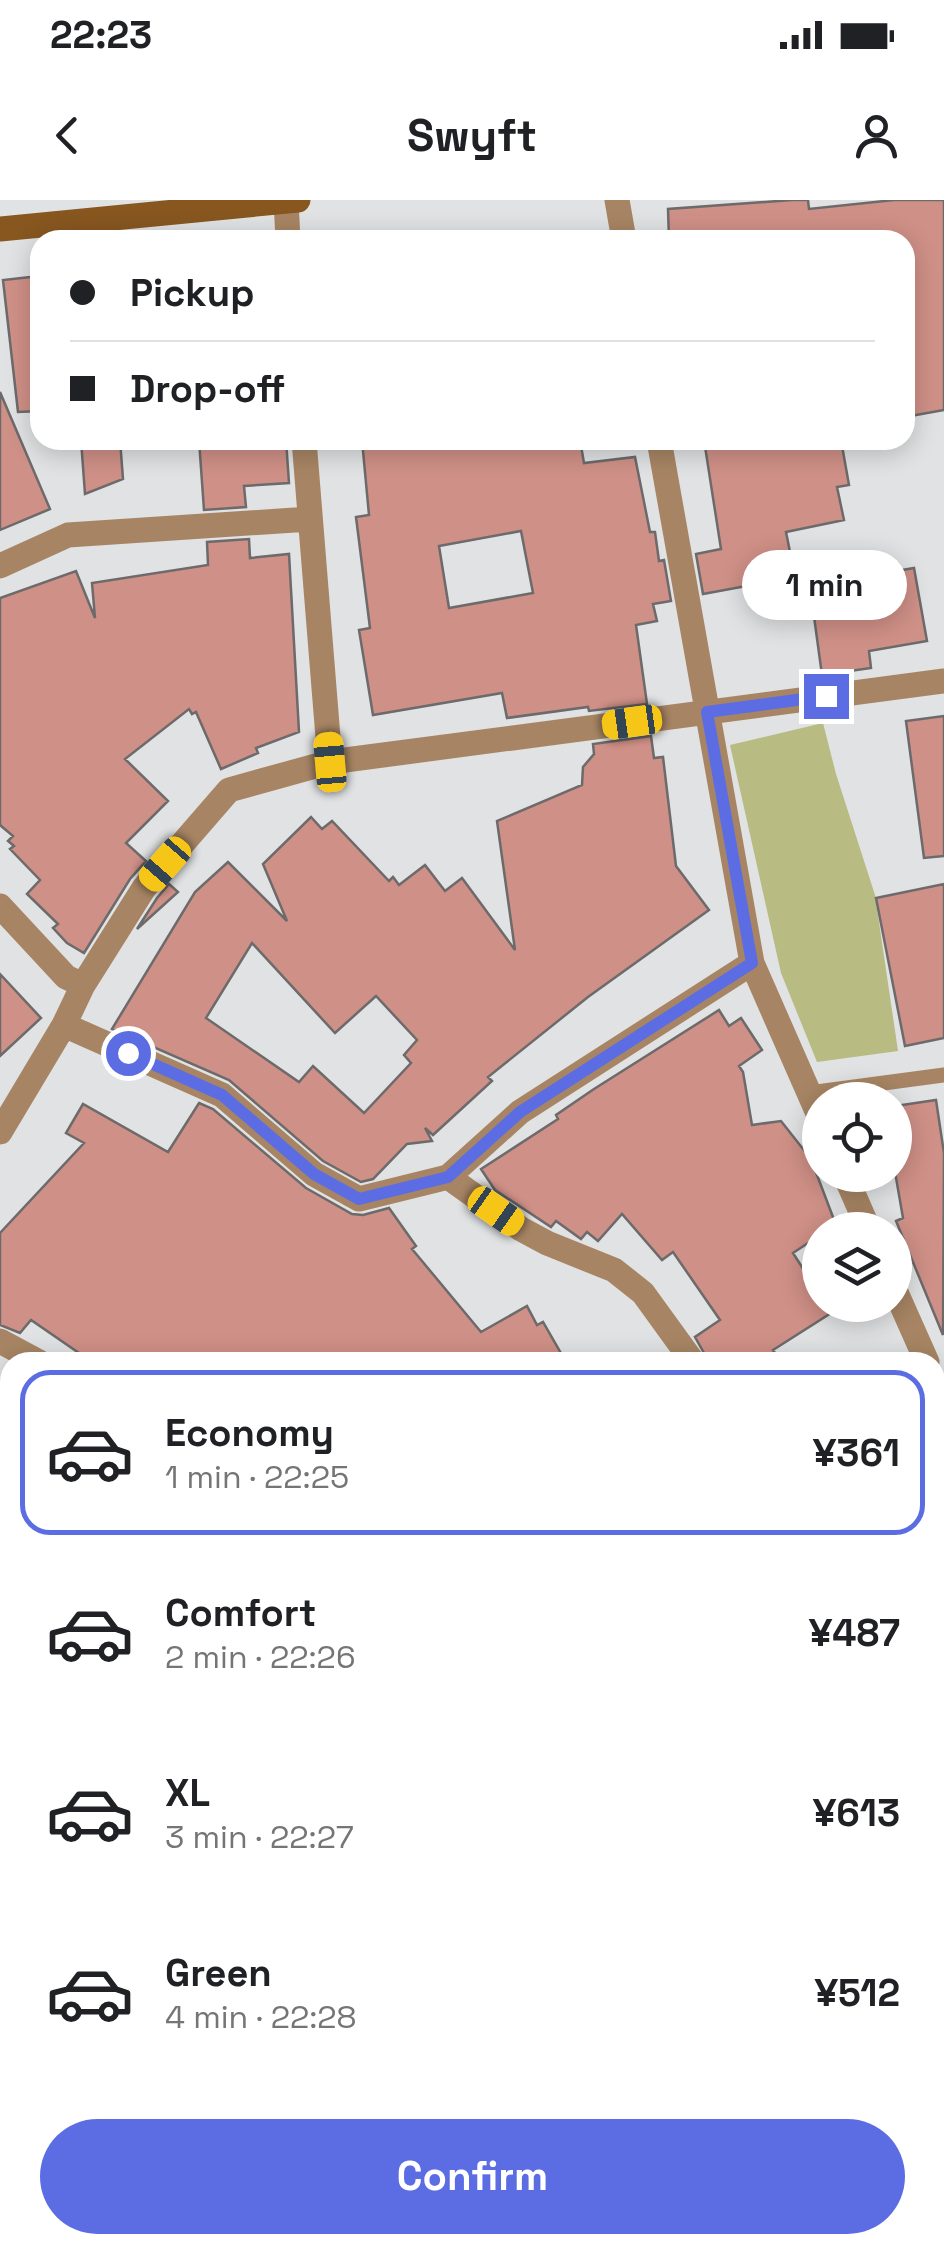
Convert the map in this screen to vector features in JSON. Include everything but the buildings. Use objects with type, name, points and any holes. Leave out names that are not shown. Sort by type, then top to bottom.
[{"type":"street","points":[[0,229],[298,200]]},
{"type":"street","points":[[617,200],[622,230]]},
{"type":"street","points":[[286,201],[287,230]]},
{"type":"street","points":[[305,450],[330,762]]},
{"type":"street","points":[[661,450],[752,963],[804,1082]]},
{"type":"street","points":[[0,566],[68,536],[310,518]]},
{"type":"street","points":[[0,1132],[144,888],[228,790],[330,762],[944,680]]},
{"type":"street","points":[[0,906],[66,977],[84,985]]},
{"type":"street","points":[[64,1025],[222,1095],[314,1174],[359,1199],[448,1177],[520,1112],[752,963]]},
{"type":"street","points":[[448,1177],[534,1236],[614,1270],[643,1293],[686,1352]]},
{"type":"street","points":[[910,1322],[924,1352]]},
{"type":"lane","points":[[887,1082],[944,1074]]},
{"type":"green space","points":[[823,723],[875,895],[898,1051],[817,1062],[781,973],[730,745]]},
{"type":"route","points":[[128,1053],[222,1095],[314,1174],[359,1199],[448,1177],[520,1112],[752,963],[707,712],[826,696]]}]
